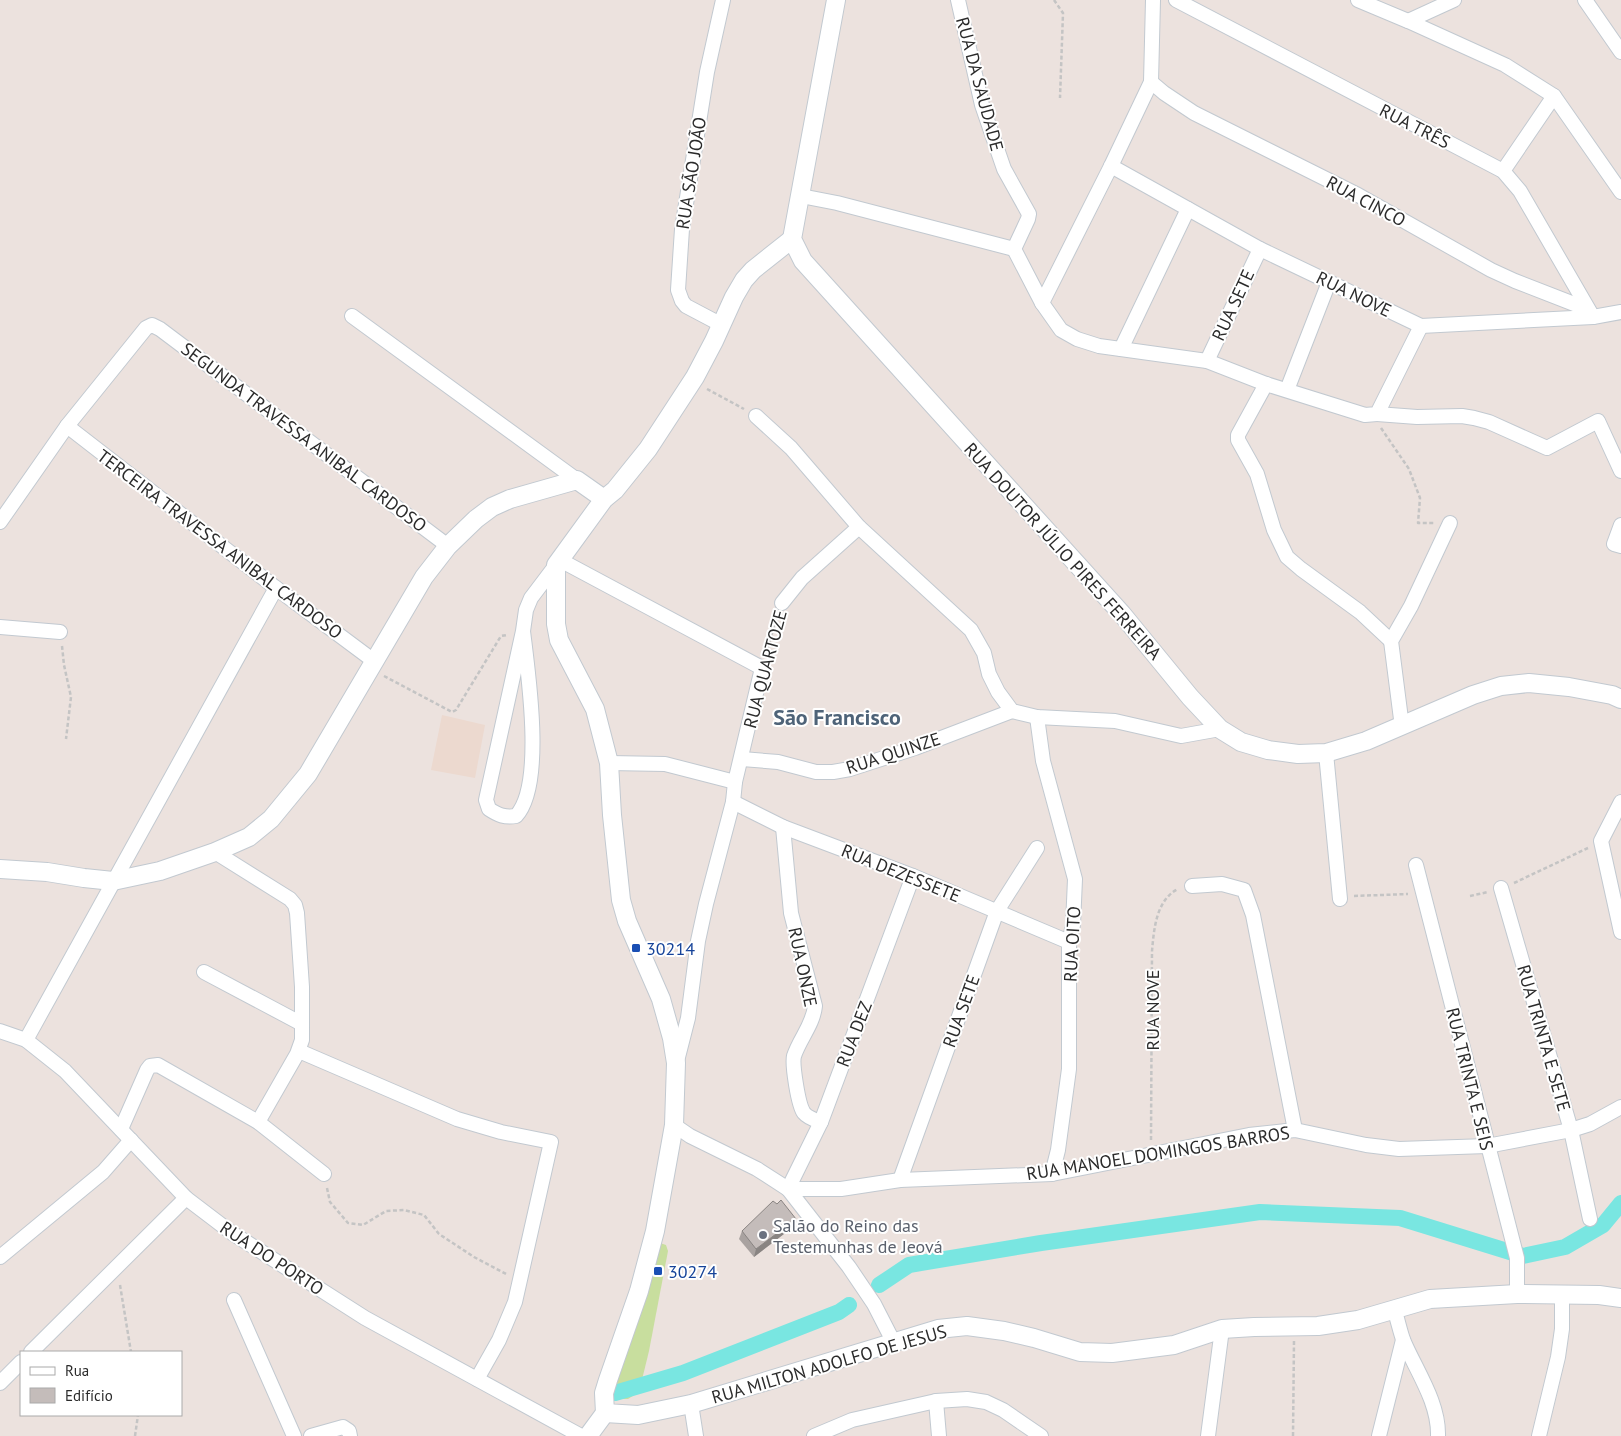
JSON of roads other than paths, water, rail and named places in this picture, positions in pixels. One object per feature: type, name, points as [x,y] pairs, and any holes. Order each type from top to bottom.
[{"type":"street","name":"RUA SÃO JOÃO","points":[[722,324],[686,306],[678,290],[682,229],[707,72],[723,0]]},
{"type":"street","points":[[523,632],[533,716],[530,784],[521,811],[516,816],[508,817],[498,815],[489,809],[486,800],[523,632],[526,610],[531,598],[604,500],[615,490],[648,449],[695,377],[744,280],[792,239],[836,0]]},
{"type":"street","name":"RUA DA SAUDADE","points":[[958,0],[982,106],[1004,169],[1029,214],[1014,249]]},
{"type":"street","points":[[1042,303],[1151,82],[1153,0]]},
{"type":"street","name":"RUA TRÊS","points":[[1176,0],[1503,171],[1520,191],[1590,313]]},
{"type":"street","points":[[1358,0],[1505,65],[1554,96],[1621,192]]},
{"type":"street","points":[[1408,21],[1454,0]]},
{"type":"street","points":[[1585,0],[1621,52]]},
{"type":"street","name":"RUA CINCO","points":[[1151,82],[1194,114],[1358,195],[1492,270],[1590,313]]},
{"type":"street","points":[[1503,171],[1554,96]]},
{"type":"street","name":"RUA NOVE","points":[[1111,166],[1260,249],[1421,326],[1621,312]]},
{"type":"street","points":[[801,196],[1014,249],[1042,303],[1061,330],[1077,339],[1100,346],[1207,361],[1266,384],[1365,414],[1417,417],[1462,416],[1474,418],[1489,422],[1546,448],[1598,421],[1621,471]]},
{"type":"street","points":[[1120,349],[1188,209]]},
{"type":"street","name":"RUA DOUTOR JÚLIO PIRES FERREIRA","points":[[792,239],[803,261],[1122,614],[1190,697],[1220,729],[1241,742],[1268,750],[1298,754],[1326,753],[1366,741],[1473,695],[1501,686],[1529,683],[1569,687],[1621,699]]},
{"type":"street","name":"RUA SETE","points":[[1207,361],[1260,249]]},
{"type":"street","points":[[1286,390],[1329,282]]},
{"type":"street","points":[[352,316],[604,500]]},
{"type":"street","name":"SEGUNDA TRAVESSA ANIBAL CARDOSO","points":[[67,426],[146,328],[152,325],[160,329],[448,546]]},
{"type":"street","points":[[1375,414],[1421,326]]},
{"type":"street","points":[[1266,384],[1238,435],[1238,440],[1257,474],[1274,530],[1287,557],[1360,612],[1391,641]]},
{"type":"street","points":[[756,416],[791,448],[859,527],[972,630],[984,653],[989,674],[998,692],[1012,711],[1037,717],[1116,721],[1181,736],[1220,729]]},
{"type":"street","points":[[0,522],[67,426]]},
{"type":"street","name":"TERCEIRA TRAVESSA ANIBAL CARDOSO","points":[[67,426],[276,588],[374,661]]},
{"type":"street","points":[[0,869],[47,872],[113,881],[160,871],[216,852],[249,837],[272,819],[308,774],[424,577],[448,546],[476,518],[492,507],[577,480]]},
{"type":"street","points":[[1402,727],[1391,641],[1450,523]]},
{"type":"street","points":[[1621,525],[1614,544],[1621,546]]},
{"type":"street","name":"RUA QUARTOZE","points":[[782,602],[802,578],[859,527]]},
{"type":"street","points":[[558,563],[556,624],[559,640],[595,710],[609,763],[612,815],[622,900],[627,921],[661,999],[672,1038],[676,1063],[674,1125],[654,1232],[640,1291],[617,1349],[604,1393],[604,1413],[588,1436]]},
{"type":"street","name":"RUA QUARTOZE","points":[[558,563],[762,668],[733,802],[706,904],[698,941],[688,1018],[676,1063]]},
{"type":"street","points":[[26,1040],[276,588]]},
{"type":"street","points":[[0,626],[60,632]]},
{"type":"street","name":"RUA QUINZE","points":[[742,760],[778,762],[816,772],[850,769],[914,748],[1012,711]]},
{"type":"street","name":"RUA OITO","points":[[1037,717],[1043,761],[1076,879],[1073,925],[1069,942],[1069,1069],[1058,1150],[1052,1174]]},
{"type":"street","points":[[1326,753],[1340,899]]},
{"type":"street","points":[[609,763],[665,764],[736,782]]},
{"type":"street","name":"RUA DEZESSETE","points":[[733,802],[784,827],[913,876],[1069,942]]},
{"type":"street","points":[[1621,802],[1601,841],[1621,932]]},
{"type":"street","name":"RUA ONZE","points":[[784,827],[791,913],[815,1006],[810,1025],[795,1052],[793,1066],[802,1108],[809,1117],[821,1122]]},
{"type":"street","name":"RUA SETE","points":[[900,1180],[997,911],[1036,848]]},
{"type":"street","points":[[216,852],[290,899],[295,905],[297,913],[302,987],[302,1040],[298,1051],[258,1122]]},
{"type":"street","name":"RUA TRINTA E SEIS","points":[[1416,865],[1516,1253],[1517,1294]]},
{"type":"street","name":"RUA DEZ","points":[[788,1188],[821,1122],[913,876]]},
{"type":"street","points":[[1192,886],[1222,884],[1244,890],[1247,896],[1255,925],[1295,1130]]},
{"type":"street","name":"RUA TRINTA E SETE","points":[[1501,888],[1571,1130],[1590,1219]]},
{"type":"street","points":[[204,972],[302,1024]]},
{"type":"street","name":"RUA DO PORTO","points":[[0,1031],[26,1040],[66,1071],[186,1198],[232,1233],[365,1318],[581,1436]]},
{"type":"street","points":[[298,1051],[457,1120],[501,1132],[551,1142],[515,1302],[499,1340],[477,1379]]},
{"type":"street","points":[[121,1129],[150,1066],[158,1065],[258,1122],[324,1174]]},
{"type":"street","name":"RUA MANOEL DOMINGOS BARROS","points":[[788,1188],[841,1189],[900,1180],[1052,1174],[1249,1135],[1295,1130],[1366,1145],[1399,1149],[1487,1146],[1571,1130],[1590,1124],[1621,1107]]},
{"type":"street","points":[[674,1125],[690,1136],[757,1169],[788,1188],[850,1267],[874,1304],[894,1343]]},
{"type":"street","points":[[0,1257],[103,1172],[131,1140]]},
{"type":"street","points":[[32,1351],[186,1198]]},
{"type":"street","name":"RUA MILTON ADOLFO DE JESUS","points":[[604,1413],[638,1415],[691,1404],[938,1329],[967,1326],[1004,1331],[1080,1352],[1112,1353],[1174,1346],[1222,1329],[1318,1326],[1358,1320],[1430,1299],[1517,1294],[1621,1298]]},
{"type":"street","points":[[1539,1436],[1558,1357],[1562,1329],[1562,1296]]},
{"type":"street","points":[[234,1300],[294,1436]]},
{"type":"street","points":[[1394,1309],[1403,1340],[1433,1405],[1438,1436]]},
{"type":"street","points":[[1208,1436],[1222,1329]]},
{"type":"street","points":[[1379,1436],[1403,1340]]},
{"type":"street","points":[[0,1383],[20,1363]]},
{"type":"street","points":[[814,1436],[852,1420],[936,1401],[967,1399],[986,1402],[1003,1410],[1041,1436]]},
{"type":"street","points":[[936,1401],[939,1436]]},
{"type":"street","points":[[691,1404],[696,1436]]},
{"type":"street","points":[[311,1436],[344,1427],[348,1432]]},
{"type":"waterway","points":[[879,1285],[909,1265],[1041,1243],[1260,1212],[1400,1218],[1523,1256],[1565,1247],[1603,1225],[1621,1203]]},
{"type":"waterway","points":[[615,1393],[683,1373],[839,1312],[849,1305]]},
{"type":"place","name":"30214","points":[[636,948]]},
{"type":"place","name":"Salão do Reino das Testemunhas de Jeová","points":[[763,1235]]},
{"type":"place","name":"30274","points":[[658,1271]]},
{"type":"district","name":"São Francisco","points":[[837,717]]}]
